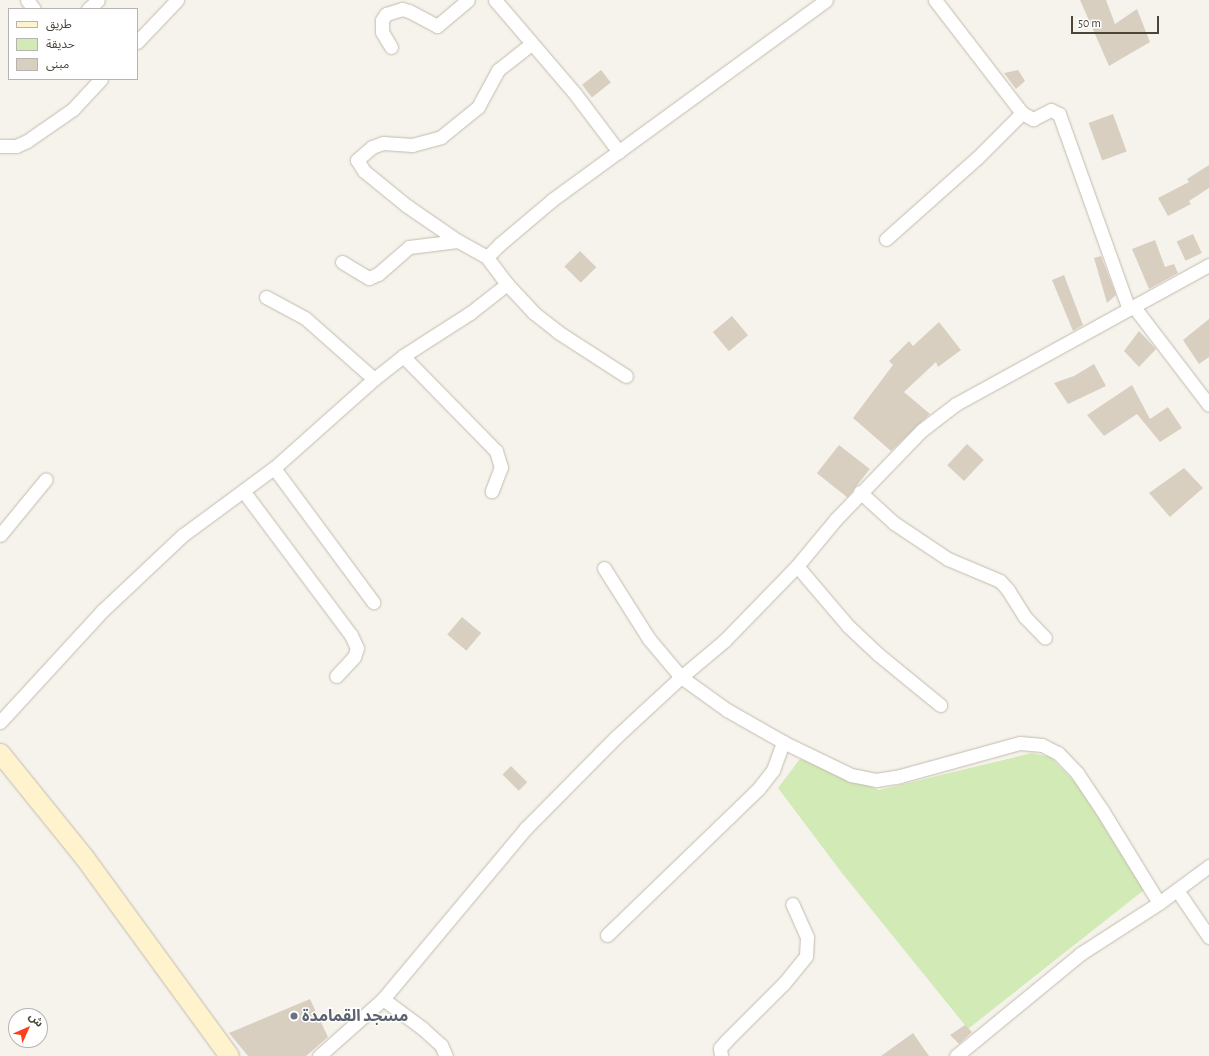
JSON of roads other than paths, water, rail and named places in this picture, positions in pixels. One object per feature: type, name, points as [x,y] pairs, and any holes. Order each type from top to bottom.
[{"type":"street","points":[[27,0],[33,8]]},
{"type":"street","points":[[89,8],[98,0]]},
{"type":"street","points":[[138,41],[177,0]]},
{"type":"street","points":[[391,47],[382,32],[382,20],[386,14],[402,9],[410,10],[437,26],[468,0]]},
{"type":"street","points":[[495,0],[576,95],[619,152]]},
{"type":"street","points":[[487,257],[552,200],[826,0]]},
{"type":"street","points":[[935,0],[1022,113],[1033,119],[1051,110],[1059,114],[1131,308],[1209,404]]},
{"type":"street","points":[[531,44],[498,70],[478,107],[441,137],[412,145],[382,143],[372,147],[357,160],[359,166],[369,176],[458,241],[487,257],[507,284],[558,332],[626,376]]},
{"type":"street","points":[[0,146],[16,146],[28,141],[73,109],[95,81]]},
{"type":"street","points":[[886,239],[983,153],[1022,113]]},
{"type":"street","points":[[342,262],[362,275],[374,277],[409,248],[458,241]]},
{"type":"street","points":[[319,1056],[383,999],[526,828],[681,677],[724,641],[797,566],[860,492],[922,430],[956,404],[1209,265]]},
{"type":"street","points":[[0,722],[140,573],[183,535],[244,492],[274,468],[374,379],[404,356],[470,313],[507,284]]},
{"type":"street","points":[[266,297],[305,318],[374,379]]},
{"type":"street","points":[[404,356],[496,451],[502,467],[492,491]]},
{"type":"street","points":[[274,468],[373,602]]},
{"type":"street","points":[[0,535],[46,479]]},
{"type":"street","points":[[244,492],[351,635],[357,648],[354,657],[336,676]]},
{"type":"street","points":[[860,492],[894,523],[948,559],[1000,581],[1008,590],[1024,616],[1046,638]]},
{"type":"street","points":[[797,566],[848,626],[879,655],[940,705]]},
{"type":"street","points":[[604,568],[649,639],[681,677],[727,710],[783,742],[851,775],[876,780],[900,776],[1020,743],[1042,745],[1058,753],[1076,773],[1124,843],[1159,903]]},
{"type":"street","points":[[607,935],[766,780],[783,742]]},
{"type":"street","points":[[0,753],[84,857],[222,1053]]},
{"type":"street","points":[[956,1056],[1080,954],[1159,903],[1209,866]]},
{"type":"street","points":[[1177,890],[1209,937]]},
{"type":"street","points":[[721,1056],[720,1048],[785,982],[806,956],[807,937],[792,904]]},
{"type":"street","points":[[383,999],[441,1045],[446,1056]]},
{"type":"place","name":"مسجد القمامدة","points":[[294,1016]]}]
